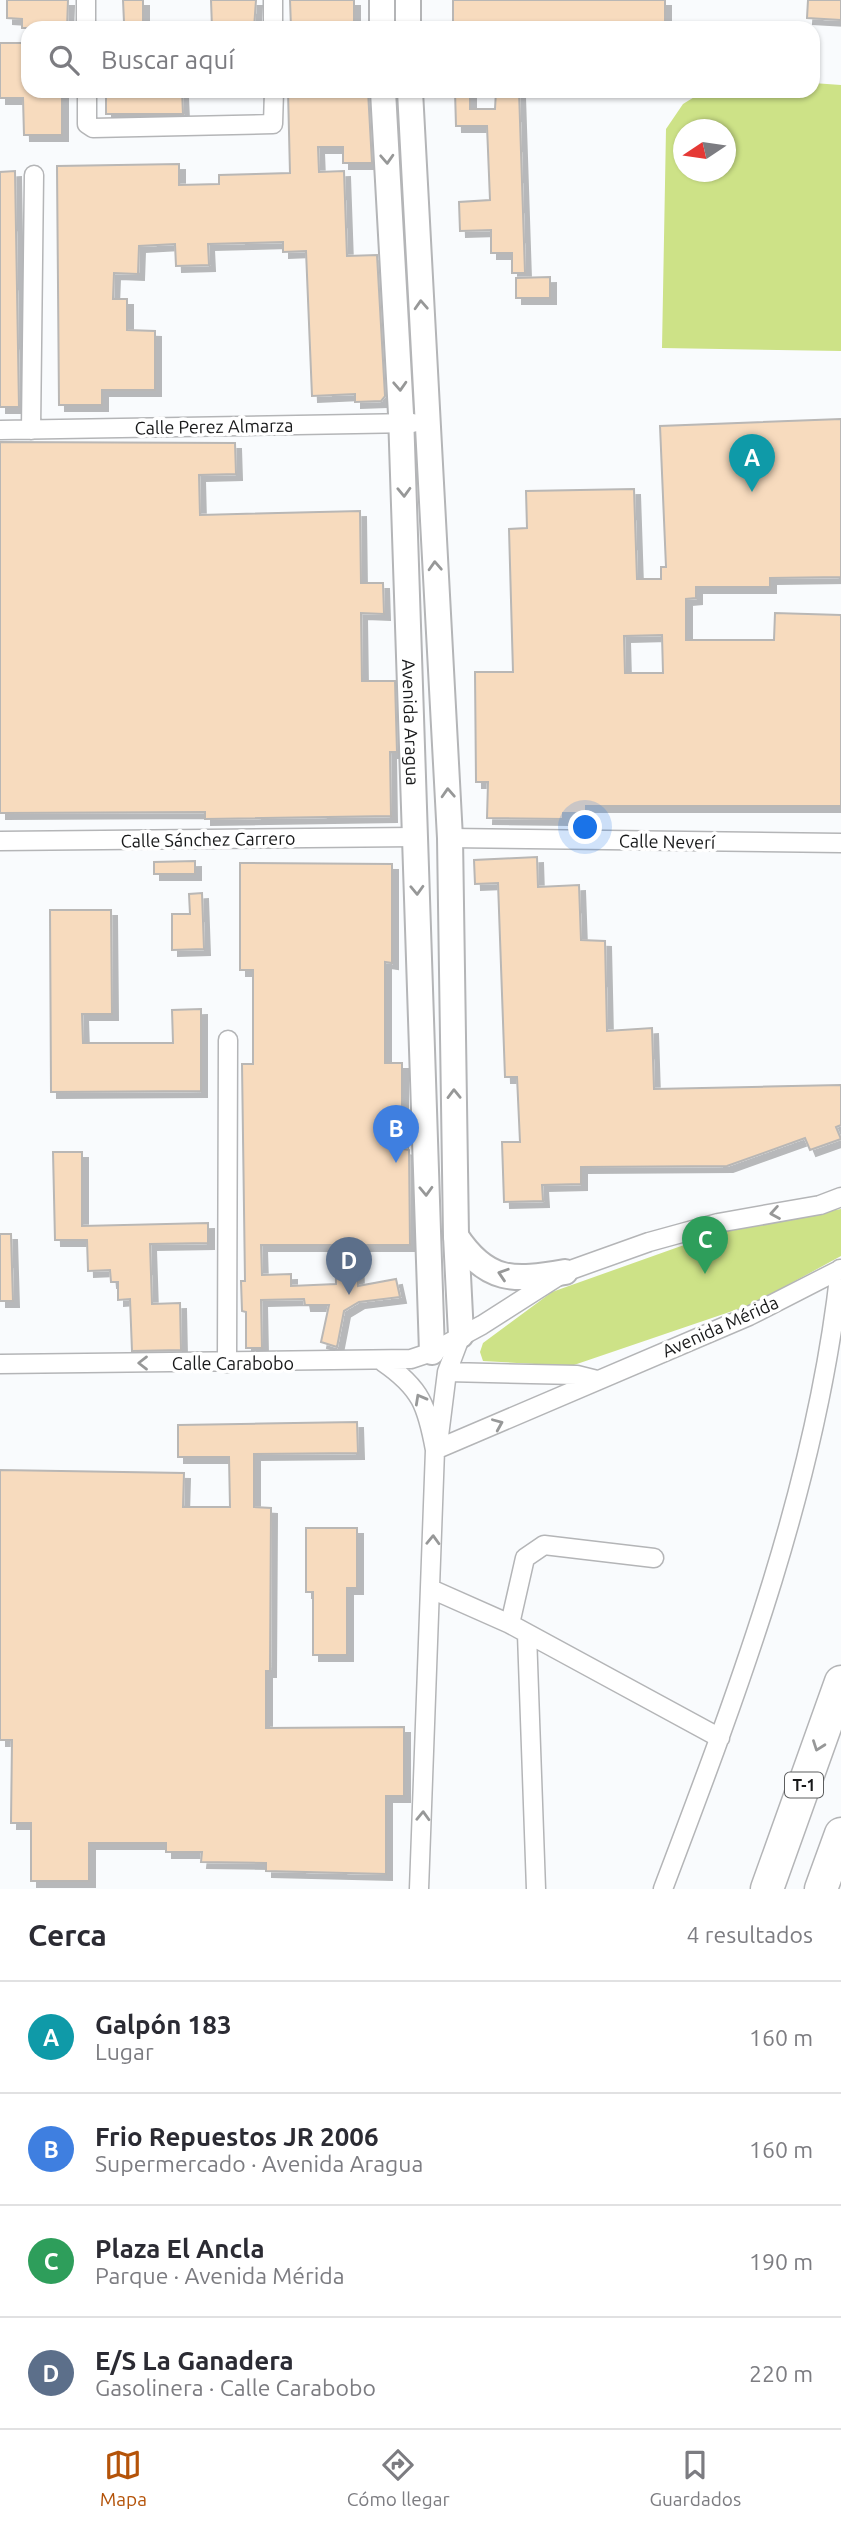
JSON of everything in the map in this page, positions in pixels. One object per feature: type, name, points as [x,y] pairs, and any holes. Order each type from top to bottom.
[{"type":"highway","name":"T-1","points":[[767,1889],[841,1682]]},
{"type":"highway","points":[[821,1889],[841,1834]]},
{"type":"street","points":[[86,0],[86,21]]},
{"type":"street","points":[[273,0],[273,21]]},
{"type":"street","points":[[382,0],[382,21]]},
{"type":"street","points":[[408,0],[408,21]]},
{"type":"street","points":[[87,98],[87,124],[93,128],[274,122],[274,98]]},
{"type":"street","name":"Avenida Aragua","points":[[383,98],[401,423],[432,1352]]},
{"type":"street","name":"Avenida Aragua","points":[[410,98],[450,838],[456,1236],[461,1335]]},
{"type":"street","points":[[31,430],[34,175]]},
{"type":"street","name":"Calle Perez Almarza","points":[[0,430],[428,422]]},
{"type":"street","name":"Calle Sánchez Carrero","points":[[0,841],[416,837]]},
{"type":"street","name":"Calle Neverí","points":[[450,838],[841,843]]},
{"type":"street","points":[[227,1363],[228,1040]]},
{"type":"street","points":[[456,1236],[470,1258],[492,1271],[520,1280],[565,1272],[649,1242],[718,1223],[820,1205],[841,1197]]},
{"type":"street","points":[[663,1889],[720,1738],[786,1536],[835,1316],[841,1269]]},
{"type":"street","name":"Avenida Mérida","points":[[436,1450],[748,1316],[841,1269]]},
{"type":"street","points":[[436,1450],[441,1435],[447,1372],[461,1335],[565,1272]]},
{"type":"street","name":"Calle Carabobo","points":[[0,1364],[383,1362],[411,1359],[432,1352],[461,1335]]},
{"type":"street","points":[[432,1352],[447,1372]]},
{"type":"street","points":[[383,1362],[405,1377],[420,1395],[428,1413],[436,1450],[419,1889]]},
{"type":"street","points":[[447,1372],[577,1376],[597,1380]]},
{"type":"street","points":[[510,1624],[525,1558],[544,1545],[654,1558]]},
{"type":"street","points":[[431,1589],[510,1624],[720,1738]]},
{"type":"street","points":[[527,1634],[536,1889]]},
{"type":"green space","points":[[820,84],[841,85],[841,351],[662,348],[666,129],[683,104],[693,98],[820,98]]},
{"type":"green space","points":[[841,1209],[841,1256],[753,1304],[571,1366],[483,1361],[480,1352],[483,1343],[552,1292],[729,1229]]},
{"type":"building","points":[[7,0],[68,0],[67,21],[22,21],[7,18]]},
{"type":"building","points":[[123,0],[143,0],[143,21],[124,21]]},
{"type":"building","points":[[211,0],[256,0],[254,21],[212,21]]},
{"type":"building","points":[[290,0],[354,0],[354,21],[291,21]]},
{"type":"building","points":[[453,0],[665,0],[665,21],[453,21]]},
{"type":"building","points":[[808,0],[841,0],[841,20],[807,18]]},
{"type":"building","points":[[0,43],[21,43],[21,98],[0,98]]},
{"type":"building","points":[[23,98],[62,98],[62,135],[24,135]]},
{"type":"building","points":[[106,98],[182,98],[183,114],[106,114]]},
{"type":"building","points":[[288,98],[368,98],[372,163],[343,163],[343,147],[318,147],[319,172],[344,171],[347,256],[377,255],[385,396],[381,401],[355,402],[355,394],[312,396],[306,251],[283,252],[283,242],[208,244],[209,265],[176,266],[175,244],[139,246],[138,274],[114,273],[113,299],[127,299],[127,330],[155,331],[155,390],[102,390],[102,405],[59,405],[57,166],[179,164],[179,185],[219,184],[219,175],[290,173]]},
{"type":"building","points":[[455,98],[470,98],[470,109],[495,109],[496,98],[519,98],[525,273],[512,273],[512,253],[491,253],[491,230],[460,231],[459,202],[490,200],[487,126],[456,126]]},
{"type":"building","points":[[15,171],[19,407],[0,407],[0,172]]},
{"type":"building","points":[[550,277],[550,298],[516,298],[516,278]]},
{"type":"building","points":[[841,419],[841,577],[770,578],[770,587],[696,587],[696,598],[686,599],[686,640],[774,640],[775,613],[841,615],[841,806],[586,806],[586,813],[563,813],[563,819],[487,818],[488,782],[476,782],[475,672],[513,672],[509,529],[527,528],[526,491],[634,489],[637,579],[661,579],[661,567],[666,567],[660,426]],"holes":[[[662,635],[663,673],[625,673],[624,636]]]},
{"type":"building","points":[[0,442],[235,443],[236,474],[199,475],[200,515],[360,511],[361,583],[383,583],[384,614],[361,613],[362,681],[395,681],[397,752],[390,752],[391,816],[205,819],[205,812],[0,813]]},
{"type":"building","points":[[537,857],[538,887],[579,885],[581,940],[605,941],[607,1031],[652,1028],[654,1089],[841,1085],[841,1125],[836,1127],[841,1139],[810,1150],[805,1138],[727,1166],[581,1167],[581,1184],[542,1185],[543,1201],[504,1202],[502,1142],[520,1142],[517,1077],[505,1077],[498,883],[475,884],[474,860]]},
{"type":"building","points":[[195,861],[195,874],[154,874],[154,862]]},
{"type":"building","points":[[240,863],[392,864],[392,963],[385,962],[385,1063],[402,1063],[402,1149],[409,1150],[410,1245],[357,1245],[358,1286],[396,1279],[400,1297],[359,1302],[344,1311],[337,1347],[321,1342],[329,1305],[305,1305],[304,1299],[261,1300],[262,1348],[246,1348],[246,1312],[242,1311],[241,1281],[245,1281],[242,1064],[253,1064],[253,970],[240,970]],"holes":[[[261,1245],[335,1245],[336,1284],[291,1286],[291,1274],[262,1275]]]},
{"type":"building","points":[[202,893],[204,949],[172,950],[172,914],[190,914],[189,894]]},
{"type":"building","points":[[50,910],[111,910],[112,1014],[82,1014],[83,1043],[173,1043],[172,1010],[201,1009],[201,1091],[51,1092]]},
{"type":"building","points":[[53,1152],[82,1152],[82,1226],[208,1223],[208,1243],[150,1244],[152,1304],[180,1303],[181,1350],[132,1351],[130,1299],[118,1300],[118,1282],[111,1282],[110,1270],[88,1271],[87,1240],[55,1240]]},
{"type":"building","points":[[0,1234],[11,1234],[13,1301],[0,1301]]},
{"type":"building","points":[[357,1422],[358,1453],[254,1454],[254,1507],[271,1508],[270,1671],[266,1671],[266,1728],[404,1727],[404,1796],[386,1796],[386,1874],[266,1871],[266,1863],[201,1862],[202,1852],[166,1852],[166,1843],[89,1843],[89,1881],[31,1881],[31,1823],[11,1823],[12,1740],[0,1740],[0,1470],[184,1473],[183,1507],[230,1507],[229,1457],[178,1457],[178,1425]]},
{"type":"building","points":[[306,1528],[357,1528],[357,1588],[347,1588],[347,1655],[313,1655],[313,1592],[306,1592]]},
{"type":"place","name":"Galpón 183","points":[[752,492]]},
{"type":"place","name":"Frio Repuestos JR 2006","points":[[396,1163]]},
{"type":"place","name":"Plaza El Ancla","points":[[705,1274]]},
{"type":"place","name":"E/S La Ganadera","points":[[349,1295]]}]
